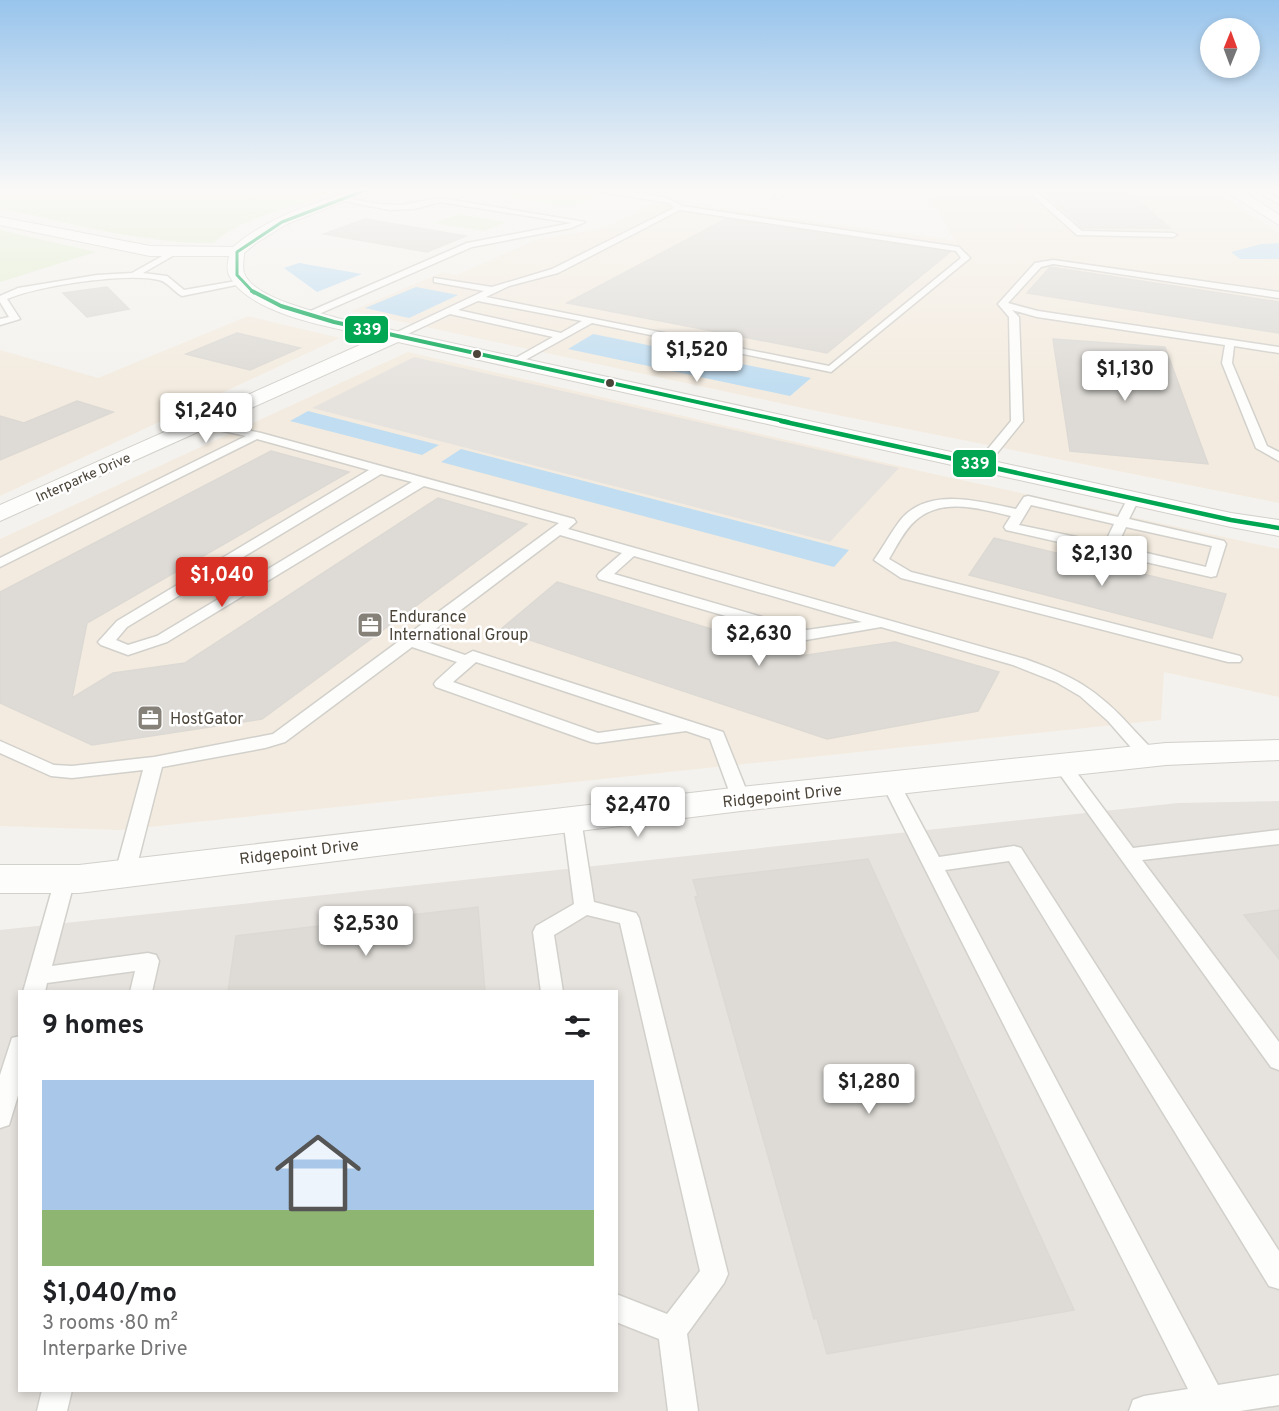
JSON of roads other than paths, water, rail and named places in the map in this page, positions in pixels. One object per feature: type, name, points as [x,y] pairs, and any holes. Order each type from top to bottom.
[{"type":"street","points":[[237,256],[236,275],[242,283],[258,296],[281,307],[309,315],[1133,499],[1279,528]]},
{"type":"street","name":"Interparke Drive","points":[[0,514],[396,336]]},
{"type":"street","name":"Ridgepoint Drive","points":[[0,879],[65,879],[125,873],[741,799],[1148,756],[1279,750]]},
{"type":"lane","points":[[134,275],[166,256]]},
{"type":"lane","points":[[309,315],[445,256]]},
{"type":"lane","points":[[396,336],[506,284],[555,271],[585,256]]},
{"type":"lane","points":[[478,298],[831,369],[966,258],[964,256]]},
{"type":"lane","points":[[1002,303],[1038,265],[1053,262],[1279,295]]},
{"type":"lane","points":[[0,291],[42,278],[134,275],[164,278],[182,293],[242,283]]},
{"type":"lane","points":[[0,322],[15,319],[2,298],[18,291],[97,278]]},
{"type":"lane","points":[[437,280],[493,290]]},
{"type":"lane","points":[[1002,303],[1037,314],[1279,350]]},
{"type":"lane","points":[[981,465],[1017,422],[1014,317],[1002,303]]},
{"type":"lane","points":[[449,311],[561,336]]},
{"type":"lane","points":[[516,362],[591,320]]},
{"type":"lane","points":[[1230,343],[1227,363],[1262,448],[1279,457]]},
{"type":"lane","points":[[0,746],[51,770],[94,771],[154,763],[265,743],[279,738],[569,522],[257,435],[205,423]]},
{"type":"lane","points":[[0,563],[257,435]]},
{"type":"lane","points":[[380,469],[122,624],[106,642],[128,650],[162,639],[423,481]]},
{"type":"lane","points":[[1109,548],[1133,499]]},
{"type":"lane","points":[[1028,500],[1219,544],[1211,573],[1011,527],[1019,514],[1028,500]]},
{"type":"lane","points":[[1019,514],[963,502],[932,505],[910,518],[881,560],[906,575],[1234,658]]},
{"type":"lane","points":[[557,530],[1019,662],[1074,684],[1099,703],[1148,756]]},
{"type":"lane","points":[[632,551],[604,576],[806,635],[883,623]]},
{"type":"lane","points":[[410,641],[468,661]]},
{"type":"lane","points":[[688,726],[597,738],[442,684],[473,657],[688,726],[717,736],[741,799]]},
{"type":"lane","points":[[125,873],[154,763]]},
{"type":"lane","points":[[1062,765],[1279,1060]]},
{"type":"lane","points":[[891,784],[1210,1401]]},
{"type":"lane","points":[[572,819],[585,907]]},
{"type":"lane","points":[[1128,855],[1279,837]]},
{"type":"lane","points":[[932,865],[1014,853],[1279,1276]]},
{"type":"lane","points":[[65,879],[36,984],[148,961],[141,990]]},
{"type":"lane","points":[[552,990],[543,932],[585,907],[629,918],[714,1274],[672,1330],[683,1411]]},
{"type":"lane","points":[[0,1117],[18,1053]]},
{"type":"lane","points":[[618,1309],[672,1330]]},
{"type":"lane","points":[[1144,1411],[1279,1390]]},
{"type":"lane","points":[[52,1411],[57,1392]]},
{"type":"water","points":[[1236,256],[1279,256],[1279,259],[1240,259]]},
{"type":"water","points":[[299,263],[362,274],[317,292],[284,268]]},
{"type":"water","points":[[416,287],[458,295],[409,318],[365,308]]},
{"type":"water","points":[[593,334],[811,378],[790,396],[568,349]]},
{"type":"water","points":[[308,411],[439,445],[422,455],[290,421]]},
{"type":"water","points":[[461,449],[849,550],[834,567],[441,462]]},
{"type":"place","name":"Endurance International Group","points":[[370,625]]},
{"type":"place","name":"HostGator","points":[[150,718]]}]
